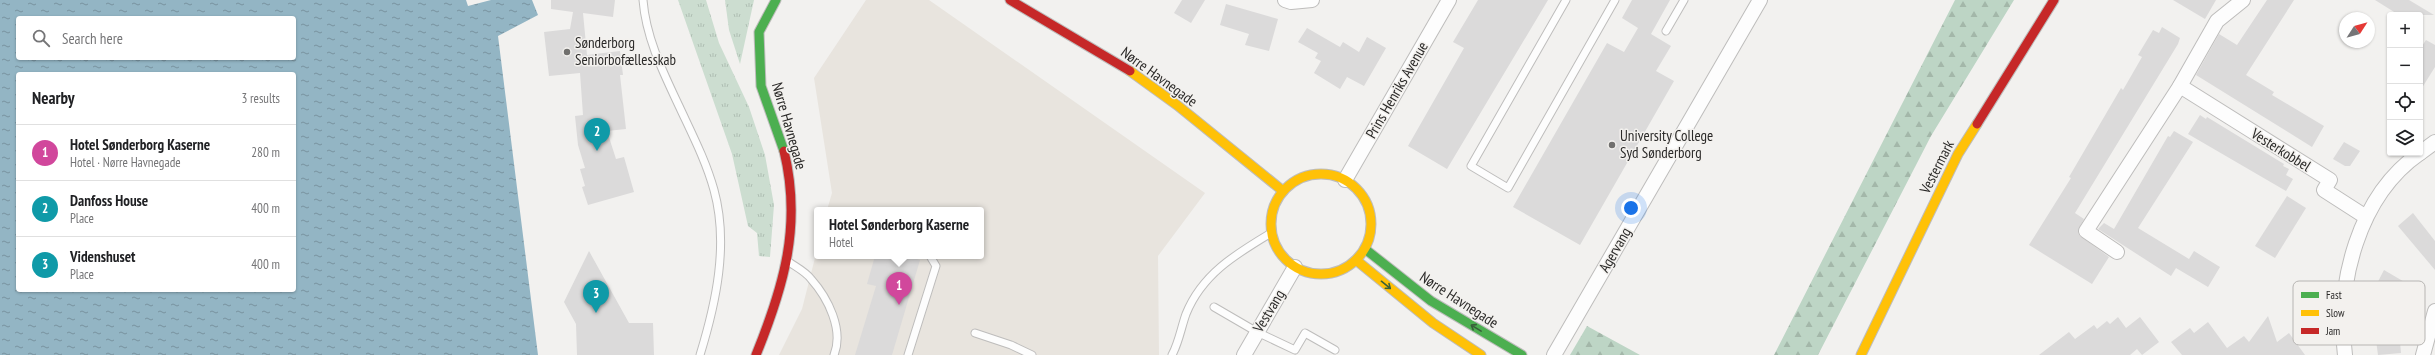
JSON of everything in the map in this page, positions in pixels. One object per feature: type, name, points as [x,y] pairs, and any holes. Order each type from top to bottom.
[{"type":"street","name":"Nørre Havnegade","points":[[756,355],[772,315],[787,261],[793,214],[790,174],[782,141],[761,86],[759,32],[776,0]]},
{"type":"street","name":"Nørre Havnegade","points":[[1010,0],[1126,68],[1177,105],[1283,191]]},
{"type":"street","points":[[1285,0],[1312,0]]},
{"type":"street","name":"Prins Henriks Avenue","points":[[1345,180],[1449,0]]},
{"type":"street","name":"Agervang","points":[[1554,355],[1760,0]]},
{"type":"street","name":"Vestermark","points":[[1861,355],[1958,154],[2054,0]]},
{"type":"street","points":[[2117,252],[2086,231],[2180,86],[2218,21],[2243,0]]},
{"type":"street","name":"Vesterkobbel","points":[[2180,86],[2330,180],[2324,190],[2366,217]]},
{"type":"street","points":[[2423,151],[2435,142]]},
{"type":"street","points":[[2348,281],[2351,263],[2366,217],[2384,188],[2402,167],[2416,156]]},
{"type":"street","points":[[1312,174],[1329,174],[1345,180],[1358,190],[1369,210],[1370,234],[1365,249],[1356,260],[1343,270],[1327,274],[1310,273],[1295,267],[1284,258],[1276,246],[1272,233],[1271,218],[1275,204],[1283,191],[1296,180],[1312,174]]},
{"type":"street","name":"Nørre Havnegade","points":[[1365,249],[1431,301],[1522,355]]},
{"type":"street","name":"Nørre Havnegade","points":[[1356,260],[1433,323],[1481,355]]},
{"type":"street","name":"Vestvang","points":[[1244,355],[1295,267]]},
{"type":"street","points":[[2425,341],[2435,311]]},
{"type":"street","points":[[1487,355],[1496,340]]},
{"type":"street","points":[[2344,345],[2345,355]]},
{"type":"street","points":[[2423,355],[2424,345]]},
{"type":"lane","points":[[643,0],[655,54],[703,158],[714,192],[721,244],[717,290],[700,355]]},
{"type":"lane","points":[[1566,0],[1471,166],[1508,188],[1615,0]]},
{"type":"lane","points":[[1666,31],[1684,0]]},
{"type":"lane","points":[[1172,355],[1178,343],[1186,315],[1197,292],[1210,276],[1231,257],[1272,233]]},
{"type":"lane","points":[[908,355],[936,266],[932,259]]},
{"type":"lane","points":[[787,261],[811,278],[829,307],[836,326],[837,348],[834,355]]},
{"type":"lane","points":[[1214,307],[1257,332],[1295,350],[1305,333],[1335,350]]},
{"type":"lane","points":[[975,333],[1011,345],[1032,355]]},
{"type":"shaded area","points":[[866,0],[929,0],[1205,193],[1158,256],[1159,355],[779,355],[802,309],[815,259],[984,259],[984,207],[828,207],[832,193],[814,78]]},
{"type":"green space","points":[[678,0],[706,0],[719,43],[749,107],[765,155],[774,205],[770,257],[759,256],[757,233],[748,226],[732,154]]},
{"type":"green space","points":[[725,0],[754,0],[740,64],[729,30]]},
{"type":"green space","points":[[1955,0],[2014,0],[1931,136],[1818,355],[1774,355]]},
{"type":"green space","points":[[1587,326],[1640,355],[1570,355]]},
{"type":"water","points":[[0,0],[466,0],[468,6],[491,0],[532,0],[538,15],[498,36],[538,355],[0,355]]},
{"type":"building","points":[[551,0],[615,0],[613,17],[583,13],[587,55],[620,51],[623,75],[620,75],[626,129],[607,131],[616,159],[624,157],[634,192],[588,205],[582,187],[585,186],[580,169],[585,168],[578,145],[575,116],[583,115],[580,73],[549,76],[544,32],[570,29],[573,12],[551,9]]},
{"type":"building","points":[[1182,0],[1205,0],[1191,23],[1174,13]]},
{"type":"building","points":[[1478,0],[1548,0],[1447,169],[1408,146],[1464,48],[1453,42]]},
{"type":"building","points":[[1632,0],[1670,0],[1651,34],[1671,46],[1656,71],[1674,81],[1580,245],[1513,207],[1607,43],[1624,52],[1638,28],[1622,18]]},
{"type":"building","points":[[2173,0],[2216,0],[2205,19]]},
{"type":"building","points":[[2267,0],[2294,0],[2246,75],[2274,92],[2272,95],[2324,126],[2312,147],[2196,75],[2219,34],[2237,45]]},
{"type":"building","points":[[2375,0],[2409,0],[2434,15],[2423,15],[2423,12],[2394,12]]},
{"type":"building","points":[[1226,4],[1278,19],[1269,51],[1245,45],[1249,34],[1220,25]]},
{"type":"building","points":[[2162,27],[2180,38],[2178,44],[2075,213],[2084,219],[2078,230],[2079,235],[2109,257],[2092,284],[2029,245],[2071,178],[2069,177],[2121,88],[2123,90],[2142,57],[2138,55],[2153,30],[2159,33]]},
{"type":"building","points":[[1307,28],[1340,47],[1343,42],[1359,52],[1367,37],[1386,48],[1364,86],[1347,77],[1340,89],[1314,73],[1321,61],[1315,58],[1318,53],[1298,42]]},
{"type":"building","points":[[2426,40],[2435,45],[2435,67],[2423,86],[2423,48],[2423,44]]},
{"type":"building","points":[[2200,115],[2206,119],[2207,117],[2284,164],[2283,166],[2289,169],[2286,175],[2293,179],[2286,191],[2188,134]]},
{"type":"building","points":[[2174,131],[2193,142],[2138,228],[2189,259],[2194,251],[2220,267],[2208,287],[2176,268],[2171,276],[2098,229],[2104,223],[2114,229],[2168,136],[2170,137]]},
{"type":"building","points":[[2344,142],[2360,151],[2350,166],[2345,166],[2333,159]]},
{"type":"building","points":[[2287,196],[2306,208],[2275,258],[2255,246]]},
{"type":"building","points":[[2413,213],[2435,241],[2435,270],[2398,226]]},
{"type":"building","points":[[589,251],[629,323],[653,323],[654,355],[577,355],[576,324],[564,302]]},
{"type":"building","points":[[874,259],[920,260],[892,355],[855,355],[876,286],[867,284]]},
{"type":"building","points":[[2384,270],[2403,281],[2378,281]]},
{"type":"building","points":[[2268,316],[2277,342],[2289,333],[2293,338],[2293,345],[2298,345],[2305,355],[2182,355],[2171,342],[2190,328],[2194,333],[2208,322],[2227,348],[2244,336],[2249,342]]},
{"type":"building","points":[[2118,317],[2126,328],[2140,317],[2159,342],[2142,355],[2137,349],[2130,355],[2039,355],[2069,332],[2075,339],[2094,325],[2097,329],[2107,321],[2110,324]]},
{"type":"building","points":[[2377,345],[2400,345],[2401,353],[2378,355]]},
{"type":"traffic: fast","points":[[776,0],[759,32],[761,86],[784,151]]},
{"type":"traffic: fast","points":[[1365,249],[1431,301],[1522,355]]},
{"type":"traffic: slow","points":[[1130,71],[1177,105],[1283,191]]},
{"type":"traffic: slow","points":[[1861,355],[1958,154],[1977,124]]},
{"type":"traffic: slow","points":[[1321,174],[1331,175],[1349,182],[1363,196],[1370,214],[1371,224],[1370,234],[1363,252],[1349,266],[1331,273],[1321,274],[1311,273],[1293,266],[1279,252],[1272,234],[1271,224],[1272,214],[1279,196],[1293,182],[1311,175],[1321,174]]},
{"type":"traffic: slow","points":[[1356,260],[1433,323],[1481,355]]},
{"type":"traffic: jam","points":[[1010,0],[1130,71]]},
{"type":"traffic: jam","points":[[1977,124],[2054,0]]},
{"type":"traffic: jam","points":[[756,355],[775,304],[787,255],[791,204],[789,178],[784,151]]},
{"type":"place","name":"Sønderborg Seniorbofællesskab","points":[[567,52]]},
{"type":"place","name":"University College Syd Sønderborg","points":[[1612,145]]},
{"type":"place","name":"Danfoss House","points":[[597,151]]},
{"type":"place","name":"Hotel Sønderborg Kaserne","points":[[899,305]]},
{"type":"place","name":"Videnshuset","points":[[596,313]]}]
